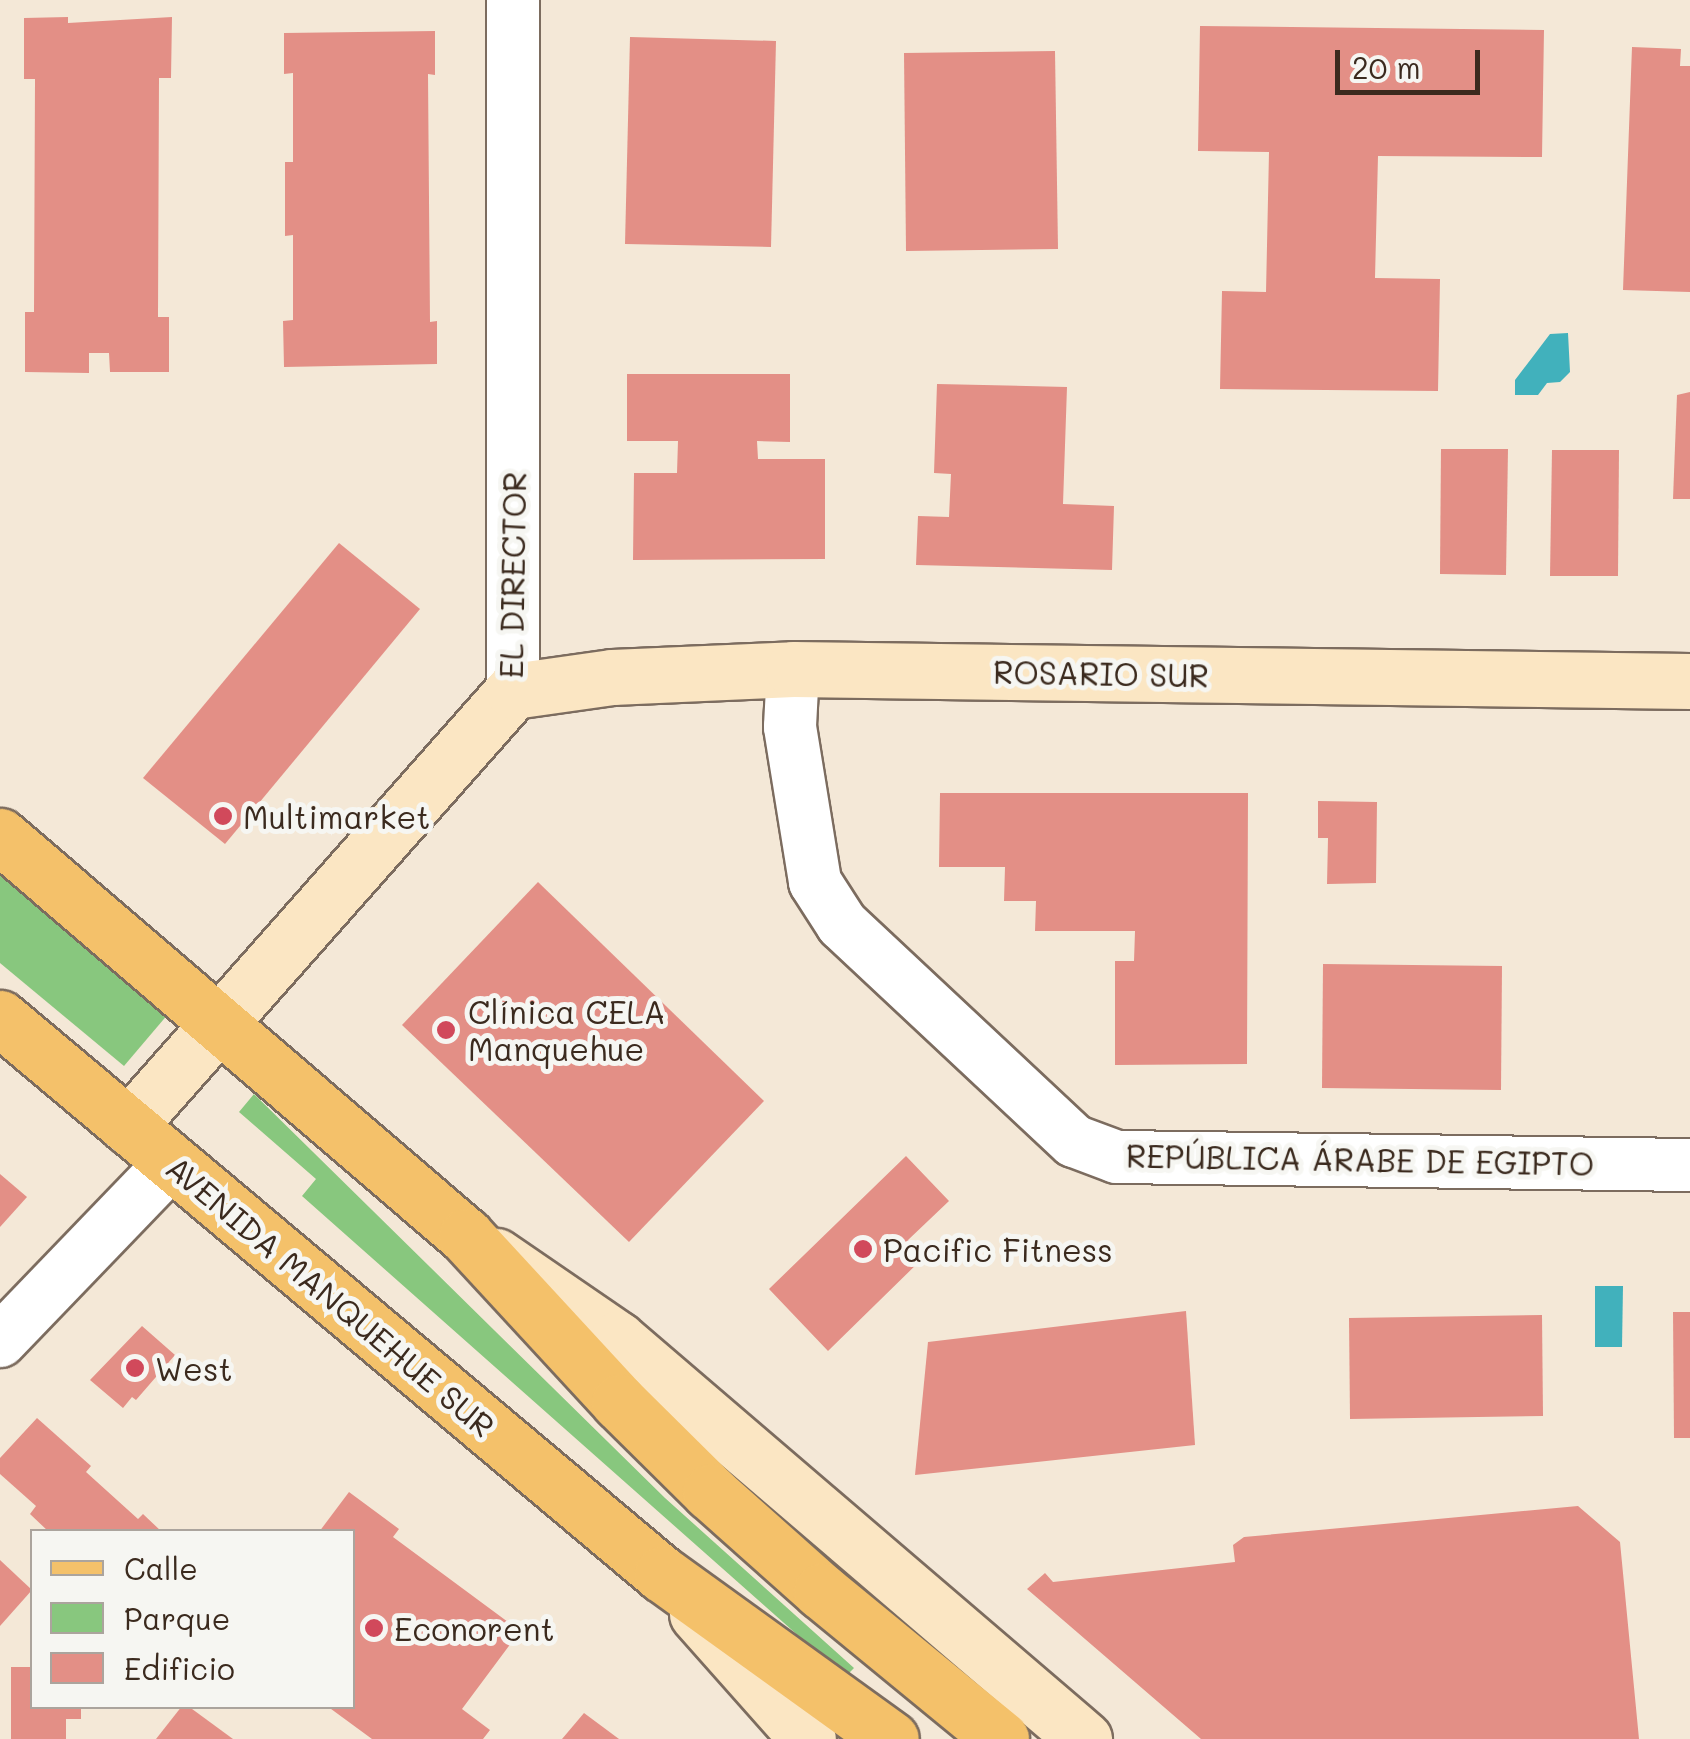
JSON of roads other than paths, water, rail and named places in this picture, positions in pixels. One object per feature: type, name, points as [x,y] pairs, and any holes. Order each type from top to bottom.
[{"type":"main road","points":[[0,836],[466,1236],[579,1360],[710,1492],[821,1591],[1001,1739]]},
{"type":"main road","name":"AVENIDA MANQUEHUE SUR","points":[[0,1018],[662,1574],[891,1739]]},
{"type":"street","name":"EL DIRECTOR","points":[[128,1126],[514,690],[513,0]]},
{"type":"street","name":"ROSARIO SUR","points":[[514,690],[612,677],[792,669],[1690,680]]},
{"type":"street","name":"REPÚBLICA ÁRABE DE EGIPTO","points":[[792,669],[790,728],[815,882],[842,924],[1074,1140],[1117,1156],[1690,1165]]},
{"type":"street","points":[[0,1341],[172,1162]]},
{"type":"street","points":[[466,1236],[617,1339],[1084,1739]]},
{"type":"street","name":"AVENIDA MANQUEHUE SUR","points":[[662,1574],[808,1739]]},
{"type":"water","points":[[1568,333],[1570,372],[1560,382],[1547,383],[1538,395],[1515,395],[1515,380],[1550,334]]},
{"type":"water","points":[[1595,1286],[1623,1286],[1622,1347],[1595,1347]]},
{"type":"place","name":"Multimarket","points":[[223,816]]},
{"type":"place","name":"Clínica CELA Manquehue","points":[[446,1030]]},
{"type":"place","name":"Pacific Fitness","points":[[863,1249]]},
{"type":"place","name":"West","points":[[135,1368]]},
{"type":"place","name":"Econorent","points":[[374,1628]]}]
